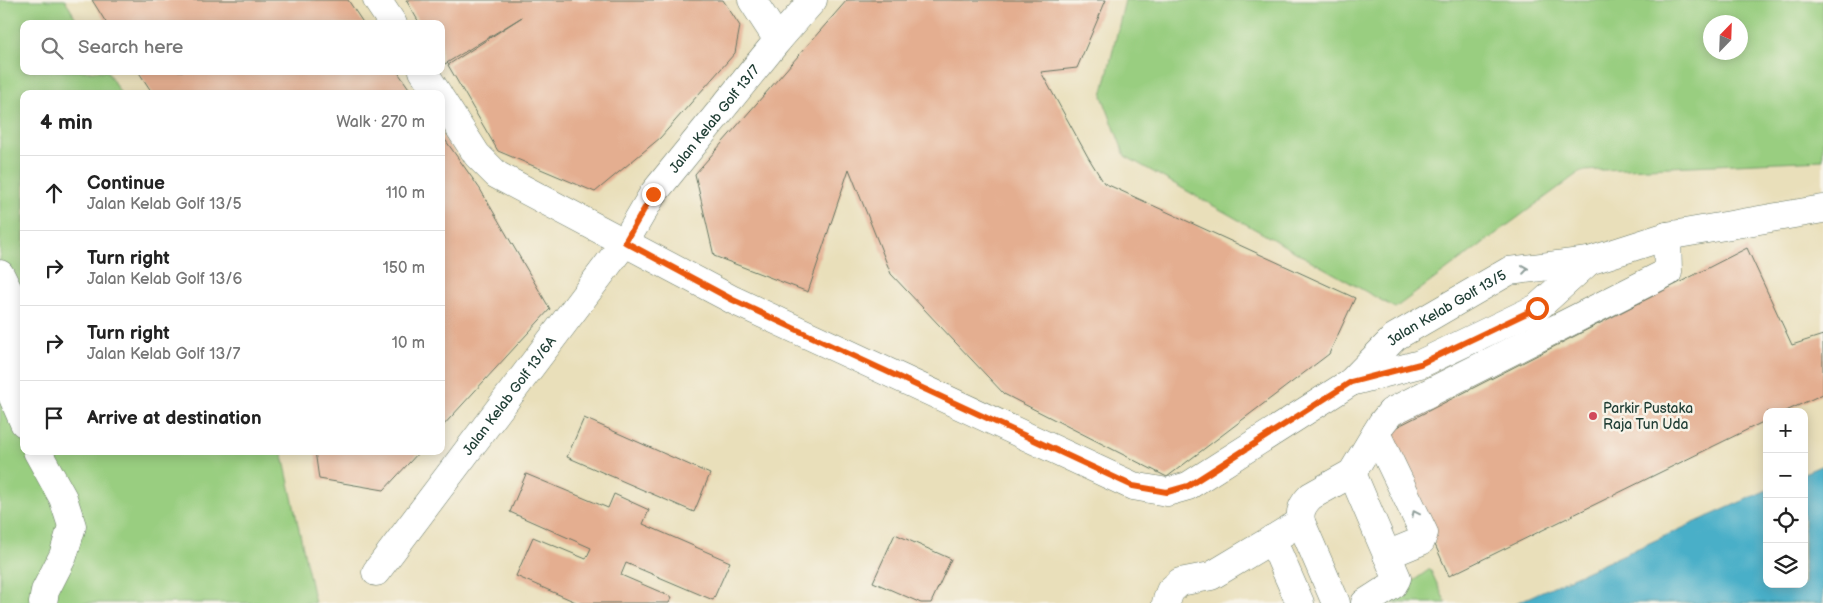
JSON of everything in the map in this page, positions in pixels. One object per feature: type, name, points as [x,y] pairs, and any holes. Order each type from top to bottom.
[{"type":"street","points":[[377,0],[390,20]]},
{"type":"street","points":[[752,0],[778,40]]},
{"type":"street","name":"Jalan Kelab Golf 13/7","points":[[625,242],[653,194],[812,0]]},
{"type":"street","points":[[426,75],[435,90]]},
{"type":"street","name":"Jalan Kelab Golf 13/5","points":[[445,106],[477,155],[497,175],[733,300],[1133,486],[1167,492],[1188,486],[1351,382],[1395,337],[1509,271],[1589,261],[1667,236],[1823,209]]},
{"type":"street","points":[[1336,603],[1301,522],[1300,514],[1311,496],[1352,473],[1391,412],[1670,279],[1667,236]]},
{"type":"street","name":"Jalan Kelab Golf 13/6A","points":[[376,572],[625,242]]},
{"type":"street","name":"Jalan Kelab Golf 13/5","points":[[1351,382],[1420,364],[1537,308],[1589,261]]},
{"type":"street","points":[[0,274],[9,292],[11,324],[7,361],[12,393],[20,413]]},
{"type":"street","points":[[1376,433],[1424,533],[1420,541],[1387,555]]},
{"type":"street","points":[[40,455],[62,498],[72,526],[63,556],[45,591],[43,603]]},
{"type":"street","points":[[1352,473],[1396,580],[1393,585],[1365,603]]},
{"type":"street","points":[[1166,603],[1170,591],[1180,582],[1211,576],[1301,522]]},
{"type":"street","points":[[1272,539],[1300,603]]},
{"type":"green space","points":[[0,0],[65,0],[77,20],[20,20],[20,75],[109,75],[119,90],[20,90],[20,455],[283,455],[315,603],[0,603]]},
{"type":"green space","points":[[1125,0],[1823,0],[1823,160],[1581,171],[1395,308],[1125,156],[1102,96]]},
{"type":"green space","points":[[1430,569],[1446,603],[1382,603]]},
{"type":"water","points":[[1823,465],[1823,603],[1516,603],[1763,492],[1763,588],[1808,588],[1808,471]]},
{"type":"building","points":[[92,0],[348,0],[361,20],[104,20]]},
{"type":"building","points":[[406,0],[723,0],[740,26],[735,53],[660,138],[595,192],[498,151],[448,65],[522,17],[445,64],[445,20],[418,20]]},
{"type":"building","points":[[847,0],[1106,0],[1077,68],[1041,72],[1104,183],[1355,298],[1329,354],[1167,477],[1004,394],[891,274],[849,169],[808,292],[714,256],[695,174]]},
{"type":"building","points":[[141,75],[400,75],[410,90],[150,90]]},
{"type":"building","points":[[445,140],[480,189],[550,309],[445,424]]},
{"type":"building","name":"Parkir Pustaka Raja Tun Uda","points":[[1747,248],[1792,345],[1823,335],[1823,394],[1793,408],[1763,408],[1763,422],[1449,576],[1385,433]]},
{"type":"building","points":[[584,418],[710,474],[694,512],[567,457]]},
{"type":"building","points":[[316,455],[416,455],[384,490],[319,479]]},
{"type":"building","points":[[526,474],[608,508],[614,494],[649,510],[643,524],[730,562],[713,600],[626,563],[621,575],[672,597],[669,603],[578,603],[516,576],[533,537],[586,559],[591,548],[510,512]]},
{"type":"building","points":[[895,534],[951,559],[931,603],[921,603],[873,582]]},
{"type":"place","name":"Parkir Pustaka Raja Tun Uda","points":[[1593,416]]},
{"type":"route","points":[[653,194],[625,242],[733,300],[1133,486],[1167,492],[1188,486],[1351,382],[1420,364],[1537,308]]}]
